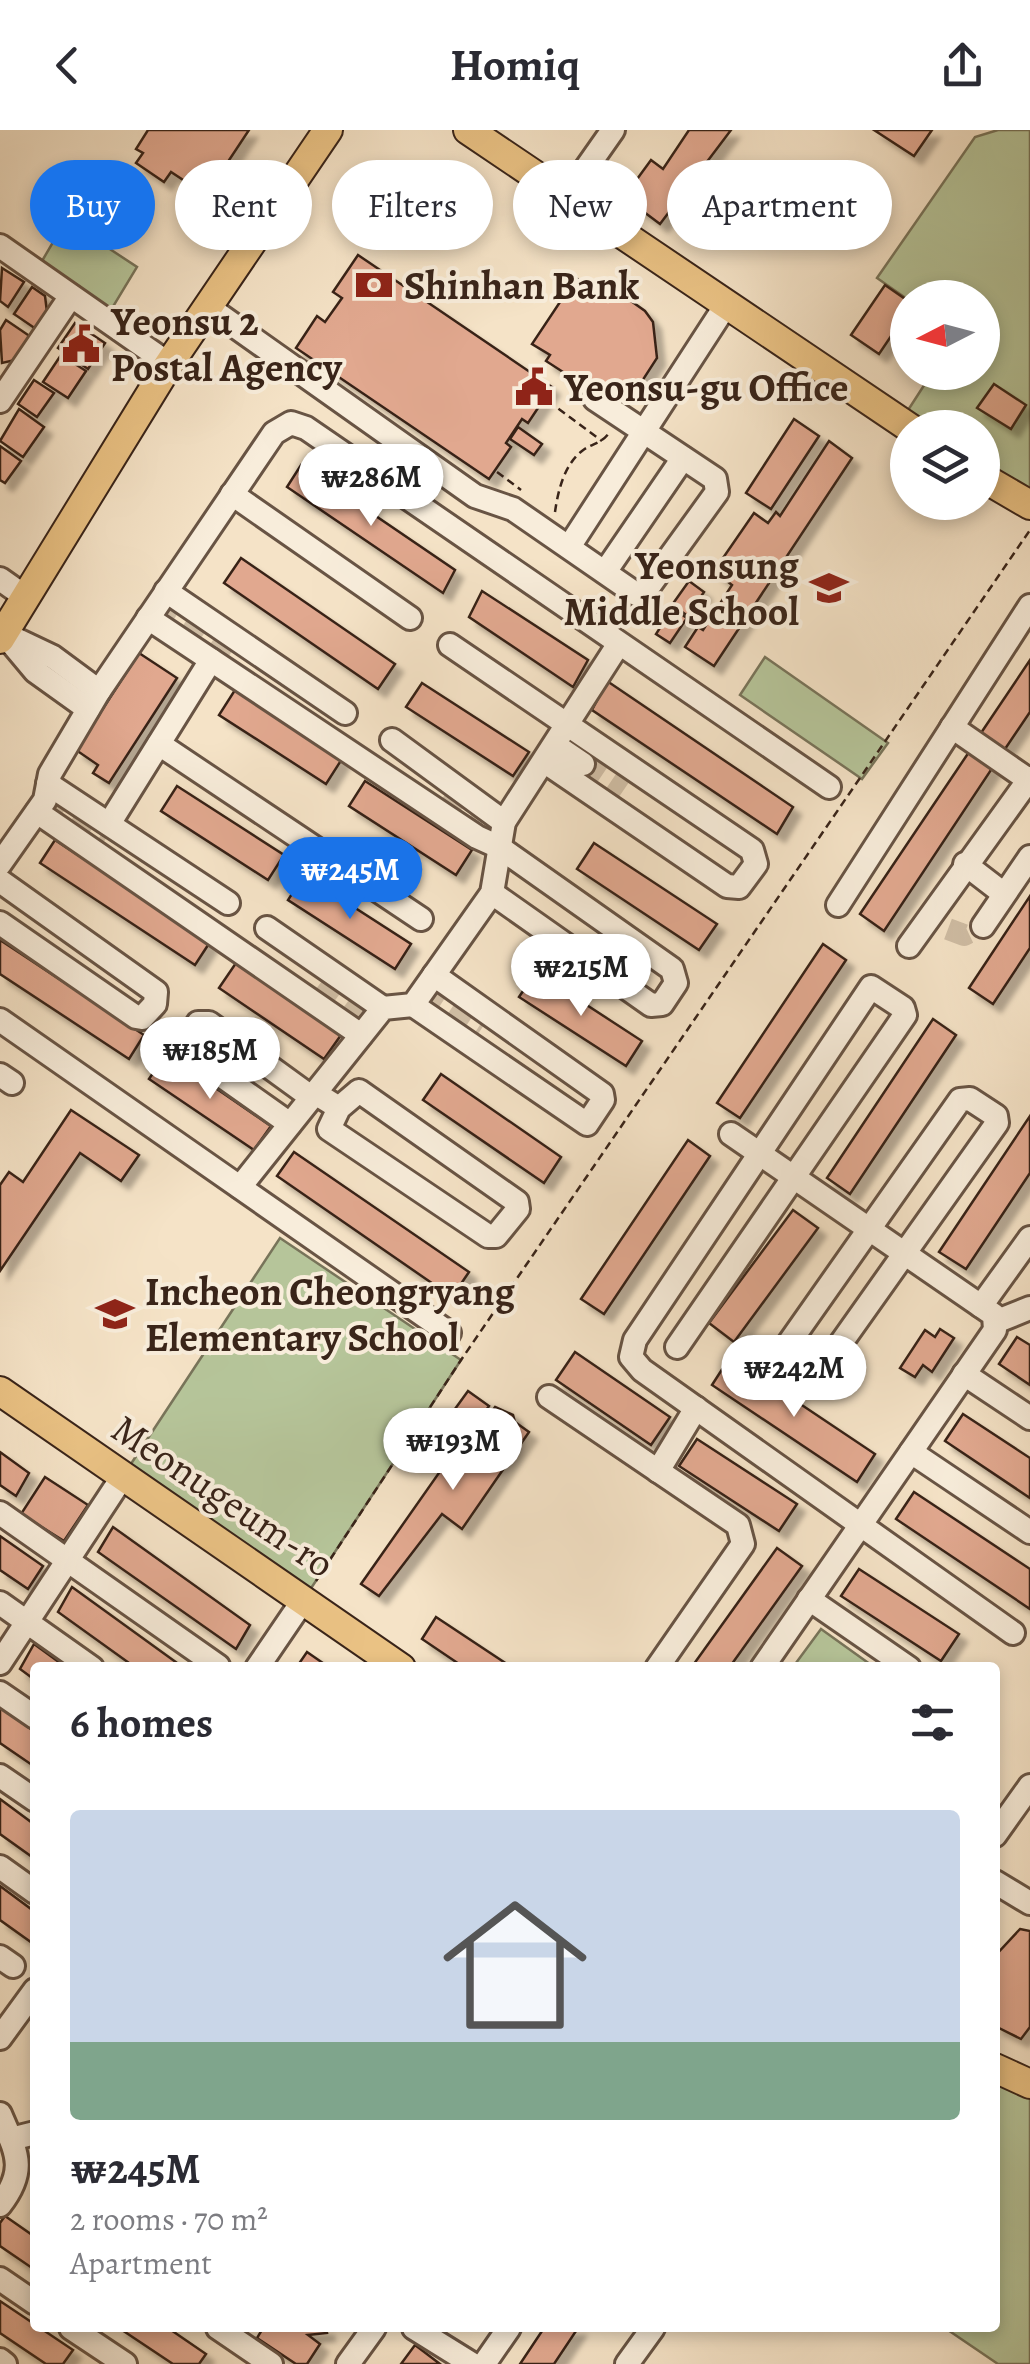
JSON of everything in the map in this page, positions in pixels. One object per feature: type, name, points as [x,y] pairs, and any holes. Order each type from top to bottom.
[{"type":"main road","points":[[2,636],[169,364],[328,130]]},
{"type":"main road","points":[[468,130],[513,160]]},
{"type":"main road","points":[[645,250],[890,415]]},
{"type":"main road","points":[[1000,487],[1030,506]]},
{"type":"main road","name":"Meonugeum-ro","points":[[0,1391],[393,1662]]},
{"type":"main road","points":[[1000,2070],[1030,2084]]},
{"type":"street","points":[[592,160],[613,130]]},
{"type":"street","points":[[0,246],[169,364]]},
{"type":"street","points":[[0,400],[8,373],[71,296]]},
{"type":"street","points":[[569,547],[726,305]]},
{"type":"street","points":[[208,307],[475,496],[513,510],[636,594],[644,593],[717,492],[715,479],[594,400]]},
{"type":"street","points":[[0,864],[37,812],[93,700],[281,425],[291,422],[306,428],[830,787]]},
{"type":"street","points":[[606,572],[683,458]]},
{"type":"street","points":[[232,494],[410,618]]},
{"type":"street","points":[[0,579],[27,598]]},
{"type":"street","points":[[166,592],[345,713]]},
{"type":"street","points":[[838,904],[1030,606]]},
{"type":"street","points":[[148,618],[478,837],[499,847],[672,969],[676,983],[662,1004],[651,1005],[492,893]]},
{"type":"street","points":[[2,636],[53,657],[93,700]]},
{"type":"street","points":[[493,823],[556,744],[618,645]]},
{"type":"street","points":[[450,646],[556,744],[726,886],[739,888],[756,864],[752,850],[556,744]]},
{"type":"street","points":[[109,824],[212,660]]},
{"type":"street","points":[[910,946],[965,864],[1030,780],[952,727]]},
{"type":"street","points":[[392,740],[493,823],[499,847],[492,893],[413,1005]]},
{"type":"street","points":[[159,744],[420,920]]},
{"type":"street","points":[[556,744],[583,764]]},
{"type":"street","points":[[48,784],[228,902]]},
{"type":"street","points":[[37,812],[361,1035]]},
{"type":"street","points":[[983,926],[1030,856]]},
{"type":"street","points":[[965,864],[1004,894]]},
{"type":"street","points":[[0,881],[156,992],[155,1004],[142,1018],[136,1017],[0,924]]},
{"type":"street","points":[[268,928],[382,1008],[413,1005],[588,1124],[604,1100],[602,1094],[434,975]]},
{"type":"street","points":[[677,1348],[905,1015],[903,1008],[872,987],[635,1340],[631,1357],[642,1370],[1013,1633]]},
{"type":"street","points":[[240,1187],[382,1008]]},
{"type":"street","points":[[0,1020],[448,1332]]},
{"type":"street","points":[[290,1124],[188,1052],[185,1044],[198,1024],[208,1024],[313,1095],[339,1108]]},
{"type":"street","points":[[359,1091],[517,1202],[518,1210],[496,1236],[488,1236],[329,1129],[339,1108],[359,1091]]},
{"type":"street","points":[[970,1099],[996,1116],[997,1123],[824,1368],[813,1372],[790,1353],[789,1344],[870,1229],[960,1100],[970,1099]]},
{"type":"street","points":[[731,1134],[988,1314],[995,1330],[766,1662]]},
{"type":"street","points":[[988,1314],[1030,1238]]},
{"type":"street","points":[[988,1314],[1030,1308]]},
{"type":"street","points":[[964,1374],[1030,1418]]},
{"type":"street","points":[[549,1397],[738,1525],[743,1544],[661,1662]]},
{"type":"street","points":[[658,1471],[696,1408]]},
{"type":"street","points":[[911,1452],[1030,1532]]},
{"type":"street","points":[[0,1663],[123,1476]]},
{"type":"street","points":[[0,1513],[212,1662]]},
{"type":"street","points":[[261,1662],[304,1599]]},
{"type":"street","points":[[809,1599],[900,1662]]},
{"type":"street","points":[[0,1603],[84,1662]]},
{"type":"street","points":[[0,1693],[30,1714]]},
{"type":"street","points":[[0,1776],[30,1797]]},
{"type":"street","points":[[1000,1829],[1030,1786]]},
{"type":"street","points":[[0,1867],[30,1888]]},
{"type":"street","points":[[1000,1885],[1030,1902]]},
{"type":"street","points":[[0,2038],[30,1997]]},
{"type":"street","points":[[0,2114],[18,2169],[7,2196]]},
{"type":"street","points":[[11,2139],[30,2134]]},
{"type":"street","points":[[0,2279],[30,2300]]},
{"type":"street","points":[[77,2332],[124,2364]]},
{"type":"street","points":[[223,2332],[256,2360]]},
{"type":"street","points":[[348,2364],[371,2332]]},
{"type":"street","points":[[420,2332],[472,2364]]},
{"type":"street","points":[[484,2364],[506,2332]]},
{"type":"street","points":[[628,2364],[650,2332]]},
{"type":"path","points":[[548,400],[603,442]]},
{"type":"path","points":[[544,530],[554,514],[560,483],[570,466],[581,452],[603,442],[621,416]]},
{"type":"path","points":[[304,1599],[461,1360],[1030,530]]},
{"type":"green space","points":[[998,130],[1030,130],[1030,505],[1000,486],[1000,410],[908,410],[921,390],[1000,390],[1000,280],[890,280],[890,287],[877,278],[975,137]]},
{"type":"green space","points":[[48,250],[111,250],[137,267],[111,310],[42,261]]},
{"type":"green space","points":[[765,657],[888,743],[862,779],[740,695]]},
{"type":"green space","points":[[280,1238],[461,1360],[304,1599],[123,1476]]},
{"type":"green space","points":[[821,1629],[867,1662],[797,1662]]},
{"type":"green space","points":[[1000,2070],[1030,2084],[1030,2364],[998,2364],[951,2332],[1000,2332]]},
{"type":"building","points":[[148,130],[249,130],[229,160],[175,160],[175,175],[171,172],[164,182],[155,176],[155,160],[138,160],[143,153],[136,149]]},
{"type":"building","points":[[689,130],[731,130],[708,160],[669,160]]},
{"type":"building","points":[[874,130],[932,130],[914,156]]},
{"type":"building","points":[[651,160],[663,169],[667,163],[667,215],[660,224],[647,214],[647,165]]},
{"type":"building","points":[[358,255],[552,387],[528,423],[522,419],[506,443],[511,447],[489,479],[296,348],[317,316],[325,322],[342,298],[333,292]]},
{"type":"building","points":[[2,268],[24,282],[8,307],[0,301]]},
{"type":"building","points":[[576,278],[594,288],[600,279],[645,311],[653,322],[657,358],[637,389],[609,395],[594,392],[546,361],[550,355],[532,344]]},
{"type":"building","points":[[885,285],[890,288],[890,338],[879,354],[851,335]]},
{"type":"building","points":[[32,287],[45,296],[47,312],[36,329],[14,314]]},
{"type":"building","points":[[6,320],[31,337],[15,360],[2,363],[0,330]]},
{"type":"building","points":[[75,323],[105,343],[88,369],[58,348]]},
{"type":"building","points":[[61,355],[86,371],[68,398],[43,382]]},
{"type":"building","points":[[34,380],[54,393],[37,417],[18,404]]},
{"type":"building","points":[[1000,388],[1026,405],[1011,429],[1000,422],[1000,410],[977,408],[990,390]]},
{"type":"building","points":[[19,409],[44,427],[23,457],[0,441]]},
{"type":"building","points":[[794,419],[819,436],[771,509],[746,493]]},
{"type":"building","points":[[518,427],[542,444],[534,455],[510,439]]},
{"type":"building","points":[[829,441],[852,458],[714,666],[685,647],[698,627],[703,630],[732,585],[714,571],[754,513],[768,523],[776,512],[780,516]]},
{"type":"building","points":[[0,446],[21,461],[5,483],[0,480]]},
{"type":"building","points":[[301,465],[455,570],[443,593],[287,487]]},
{"type":"building","points":[[241,558],[395,664],[378,689],[224,583]]},
{"type":"building","points":[[689,581],[704,592],[688,616],[672,605]]},
{"type":"building","points":[[482,591],[588,660],[573,687],[469,617]]},
{"type":"building","points":[[672,609],[687,618],[670,643],[656,634]]},
{"type":"building","points":[[139,653],[177,678],[109,783],[93,773],[98,765],[76,750]]},
{"type":"building","points":[[1030,660],[1030,712],[1005,749],[981,733]]},
{"type":"building","points":[[607,681],[793,807],[777,834],[592,710]]},
{"type":"building","points":[[422,683],[529,752],[513,776],[406,707]]},
{"type":"building","points":[[235,690],[342,759],[326,784],[219,715]]},
{"type":"building","points":[[969,752],[993,767],[884,931],[860,914]]},
{"type":"building","points":[[365,781],[472,850],[456,875],[349,806]]},
{"type":"building","points":[[177,786],[284,855],[268,880],[161,811]]},
{"type":"building","points":[[55,840],[210,942],[195,965],[40,863]]},
{"type":"building","points":[[594,843],[717,924],[699,950],[577,869]]},
{"type":"building","points":[[304,875],[411,944],[395,969],[288,900]]},
{"type":"building","points":[[1030,896],[1030,948],[993,1004],[969,988]]},
{"type":"building","points":[[0,940],[144,1035],[129,1059],[0,974]]},
{"type":"building","points":[[823,944],[846,960],[740,1118],[717,1103]]},
{"type":"building","points":[[236,963],[341,1035],[324,1059],[219,988]]},
{"type":"building","points":[[536,972],[642,1041],[626,1066],[519,997]]},
{"type":"building","points":[[933,1019],[956,1035],[850,1194],[827,1178]]},
{"type":"building","points":[[166,1054],[271,1126],[254,1150],[149,1079]]},
{"type":"building","points":[[441,1074],[561,1157],[544,1183],[423,1100]]},
{"type":"building","points":[[71,1110],[139,1155],[121,1181],[80,1153],[0,1271],[0,1185],[9,1172],[23,1182]]},
{"type":"building","points":[[1030,1116],[1030,1173],[966,1269],[939,1252]]},
{"type":"building","points":[[688,1140],[710,1156],[604,1314],[581,1299]]},
{"type":"building","points":[[294,1152],[469,1272],[452,1297],[277,1176]]},
{"type":"building","points":[[793,1210],[818,1228],[734,1342],[709,1323]]},
{"type":"building","points":[[940,1329],[954,1338],[932,1372],[923,1365],[915,1377],[900,1368],[925,1330],[935,1337]]},
{"type":"building","points":[[1017,1337],[1030,1345],[1030,1385],[999,1364]]},
{"type":"building","points":[[575,1352],[670,1417],[651,1445],[556,1380]]},
{"type":"building","points":[[730,1357],[875,1454],[857,1482],[712,1385]]},
{"type":"building","points":[[468,1391],[489,1406],[456,1453],[434,1438]]},
{"type":"building","points":[[495,1407],[513,1415],[515,1422],[529,1432],[462,1529],[442,1514],[379,1596],[361,1584],[448,1460],[454,1465]]},
{"type":"building","points":[[963,1414],[1030,1458],[1030,1498],[945,1441]]},
{"type":"building","points":[[697,1439],[797,1504],[779,1531],[679,1466]]},
{"type":"building","points":[[0,1452],[29,1473],[16,1496],[0,1485]]},
{"type":"building","points":[[45,1477],[88,1505],[64,1541],[21,1514]]},
{"type":"building","points":[[914,1492],[1030,1569],[1030,1609],[896,1519]]},
{"type":"building","points":[[113,1527],[250,1625],[236,1649],[98,1552]]},
{"type":"building","points":[[0,1536],[43,1566],[28,1589],[0,1570]]},
{"type":"building","points":[[777,1548],[802,1566],[733,1662],[695,1662]]},
{"type":"building","points":[[859,1569],[959,1634],[941,1661],[841,1596]]},
{"type":"building","points":[[72,1587],[176,1662],[128,1662],[58,1612]]},
{"type":"building","points":[[436,1617],[504,1662],[456,1662],[422,1639]]},
{"type":"building","points":[[34,1644],[59,1662],[30,1662],[30,1676],[20,1669]]},
{"type":"building","points":[[307,1652],[321,1662],[300,1662]]},
{"type":"building","points":[[0,1707],[30,1728],[30,1764],[0,1743]]},
{"type":"building","points":[[0,1799],[30,1821],[30,1855],[0,1834]]},
{"type":"building","points":[[0,1886],[30,1908],[30,1941],[0,1920]]},
{"type":"building","points":[[1020,1929],[1030,1931],[1030,2027],[1021,2039],[1000,2028],[1000,1951]]},
{"type":"building","points":[[5,2216],[30,2234],[30,2267],[0,2246],[0,2223]]},
{"type":"building","points":[[0,2301],[30,2321],[30,2332],[46,2332],[73,2350],[63,2364],[46,2364],[0,2333]]},
{"type":"building","points":[[125,2332],[174,2332],[206,2354],[199,2364],[173,2364]]},
{"type":"building","points":[[261,2332],[327,2333],[308,2335],[320,2344],[307,2364],[296,2364],[257,2338]]},
{"type":"building","points":[[541,2332],[575,2332],[554,2364],[520,2364]]},
{"type":"building","points":[[415,2345],[440,2364],[401,2364]]},
{"type":"tunnel","points":[[157,605],[232,655]]},
{"type":"tunnel","points":[[583,764],[623,791]]},
{"type":"tunnel","points":[[444,796],[482,824]]},
{"type":"tunnel","points":[[45,800],[105,840]]},
{"type":"tunnel","points":[[948,929],[964,935],[983,926]]},
{"type":"tunnel","points":[[319,985],[370,1023]]},
{"type":"tunnel","points":[[422,993],[480,1031]]},
{"type":"place","name":"Shinhan Bank","points":[[374,285]]},
{"type":"place","name":"Yeonsu 2 Postal Agency","points":[[81,344]]},
{"type":"place","name":"Yeonsu-gu Office","points":[[534,387]]},
{"type":"place","name":"Yeonsung Middle School","points":[[829,588]]},
{"type":"place","name":"Incheon Cheongryang Elementary School","points":[[115,1314]]}]
